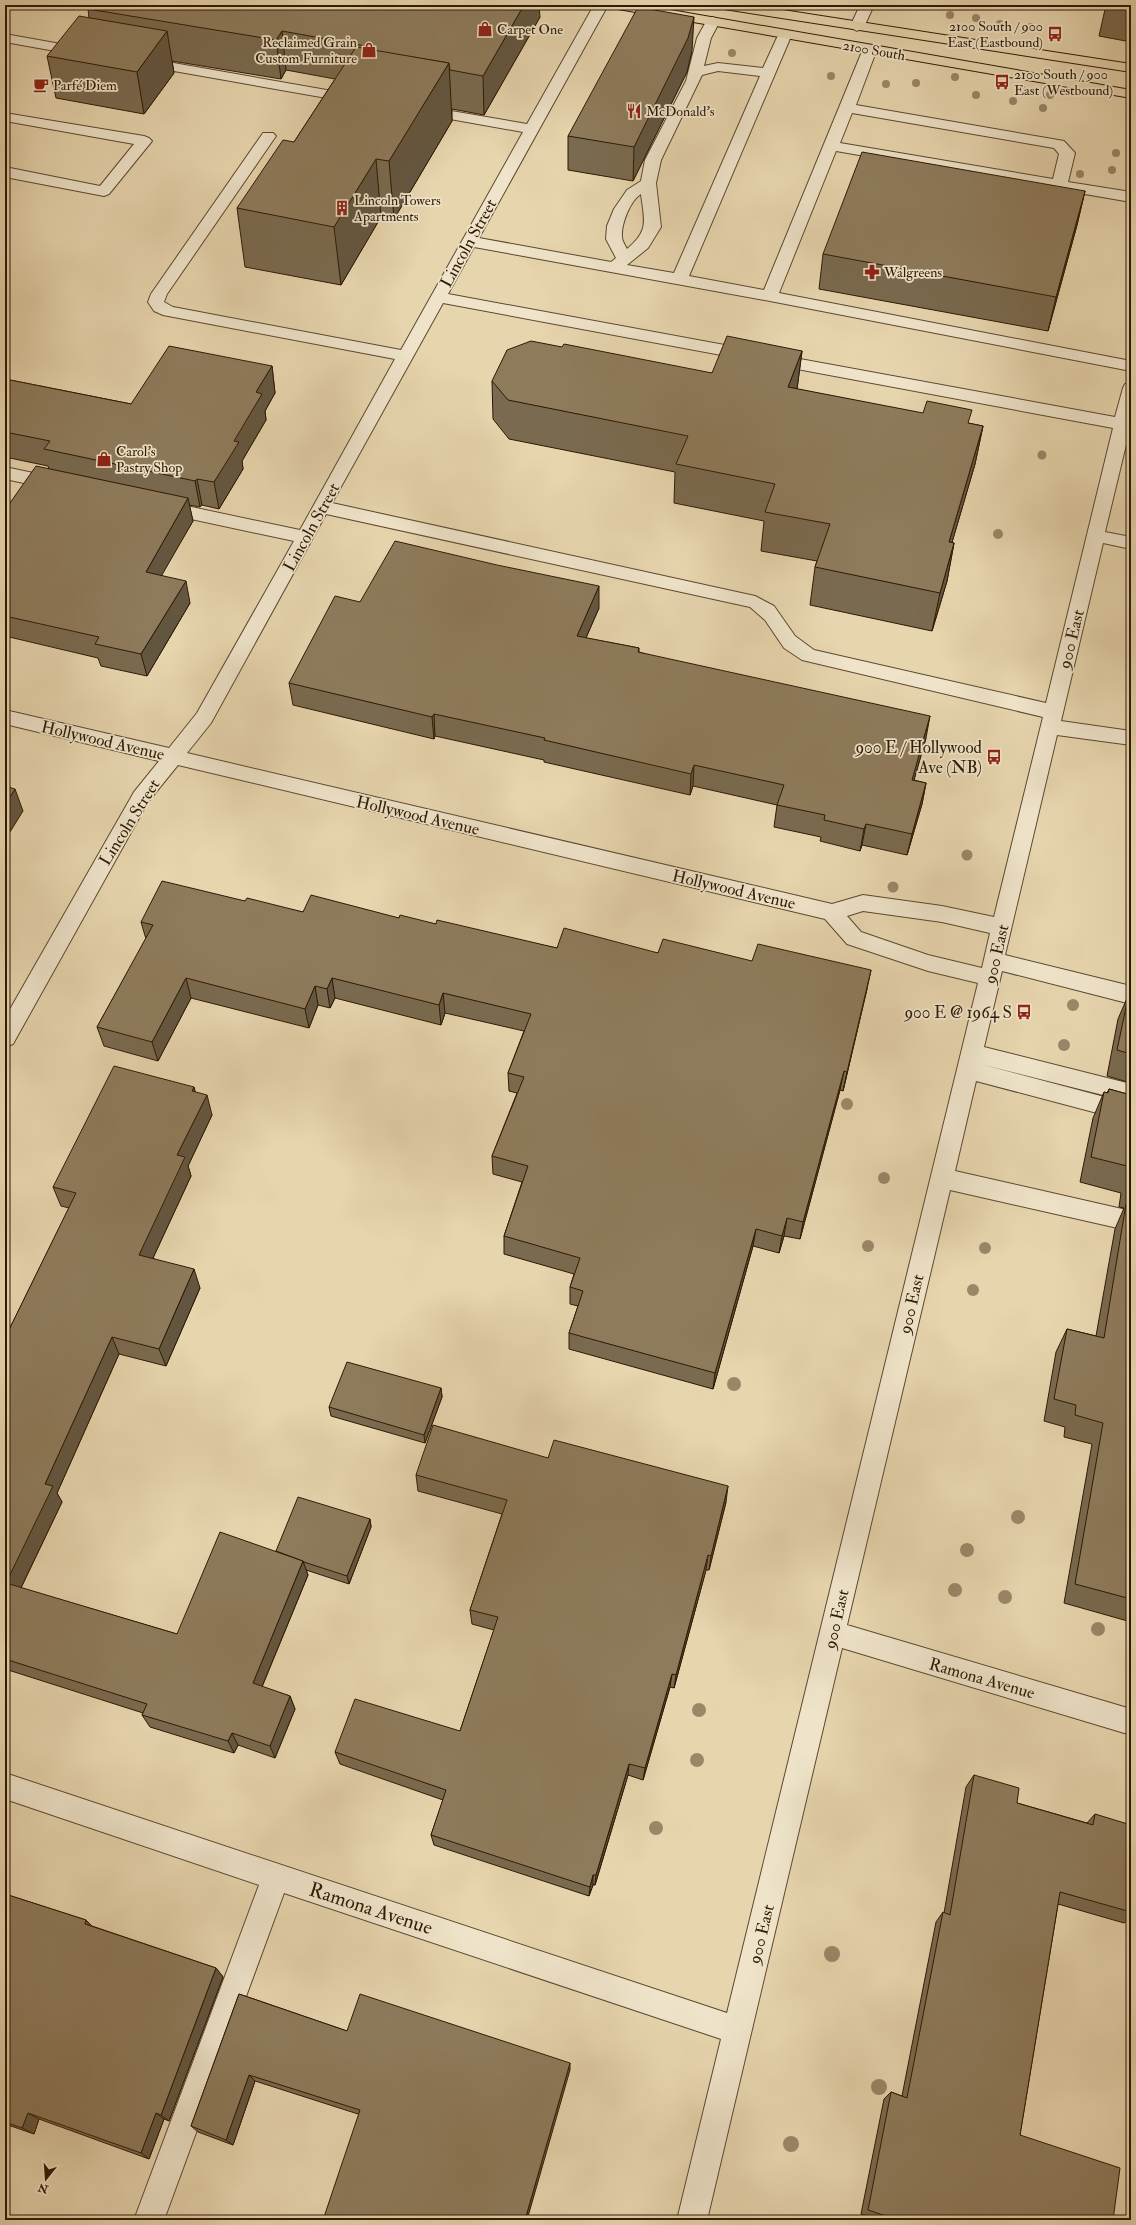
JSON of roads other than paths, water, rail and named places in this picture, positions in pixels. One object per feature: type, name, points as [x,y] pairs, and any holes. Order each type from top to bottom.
[{"type":"main road","name":"2100 South","points":[[618,5],[1131,94]]},
{"type":"main road","name":"2100 South","points":[[724,5],[857,27],[986,45],[1131,68]]},
{"type":"street","name":"Lincoln Street","points":[[5,1038],[141,797],[204,718],[601,5]]},
{"type":"street","points":[[857,27],[867,5]]},
{"type":"street","points":[[619,263],[642,245],[653,227],[648,183],[653,160],[693,81],[704,38],[713,21]]},
{"type":"street","points":[[680,279],[785,34]]},
{"type":"street","points":[[5,38],[98,54]]},
{"type":"street","points":[[770,296],[870,49]]},
{"type":"street","points":[[130,60],[371,102]]},
{"type":"street","points":[[696,72],[718,68],[768,73]]},
{"type":"street","points":[[410,108],[532,129]]},
{"type":"street","points":[[847,108],[1059,144],[1067,153],[1060,185]]},
{"type":"street","points":[[5,117],[144,141],[104,191],[5,172]]},
{"type":"street","points":[[268,136],[158,294],[156,302],[160,307],[169,311],[406,356]]},
{"type":"street","points":[[831,146],[1131,197]]},
{"type":"street","points":[[619,263],[614,239],[615,226],[622,209],[632,193],[648,183]]},
{"type":"street","points":[[470,241],[619,263],[680,279],[1131,366]]},
{"type":"street","points":[[438,297],[1128,408]]},
{"type":"street","name":"900 East","points":[[692,2220],[1051,719],[1128,408]]},
{"type":"street","points":[[5,474],[75,488]]},
{"type":"street","points":[[145,503],[305,538]]},
{"type":"street","points":[[322,507],[755,602],[767,608],[776,619],[788,641],[809,655],[1051,719],[1131,738]]},
{"type":"street","points":[[1096,536],[1131,543]]},
{"type":"street","name":"Hollywood Avenue","points":[[5,717],[832,912],[863,903],[942,914],[1002,927]]},
{"type":"street","points":[[832,912],[854,938],[928,963],[992,970],[1131,995]]},
{"type":"street","points":[[970,1062],[1131,1093]]},
{"type":"street","points":[[970,1062],[1131,1113]]},
{"type":"street","points":[[942,1178],[1131,1221]]},
{"type":"street","name":"Ramona Avenue","points":[[833,1633],[1131,1722]]},
{"type":"street","name":"Ramona Avenue","points":[[5,1786],[737,2030]]},
{"type":"street","points":[[149,2220],[276,1877]]},
{"type":"place","name":"Carpet One","points":[[485,29]]},
{"type":"place","name":"2100 South / 900 East (Eastbound)","points":[[1055,34]]},
{"type":"place","name":"Reclaimed Grain Custom Furniture","points":[[369,50]]},
{"type":"place","name":"2100 South / 900 East (Westbound)","points":[[1002,82]]},
{"type":"place","name":"Parfé Diem","points":[[41,85]]},
{"type":"place","name":"McDonald's","points":[[634,111]]},
{"type":"place","name":"Lincoln Towers Apartments","points":[[342,208]]},
{"type":"place","name":"Walgreens","points":[[872,272]]},
{"type":"place","name":"Carol's Pastry Shop","points":[[104,459]]},
{"type":"place","name":"900 E / Hollywood Ave (NB)","points":[[994,757]]},
{"type":"place","name":"900 E @ 1964 S","points":[[1024,1012]]}]
